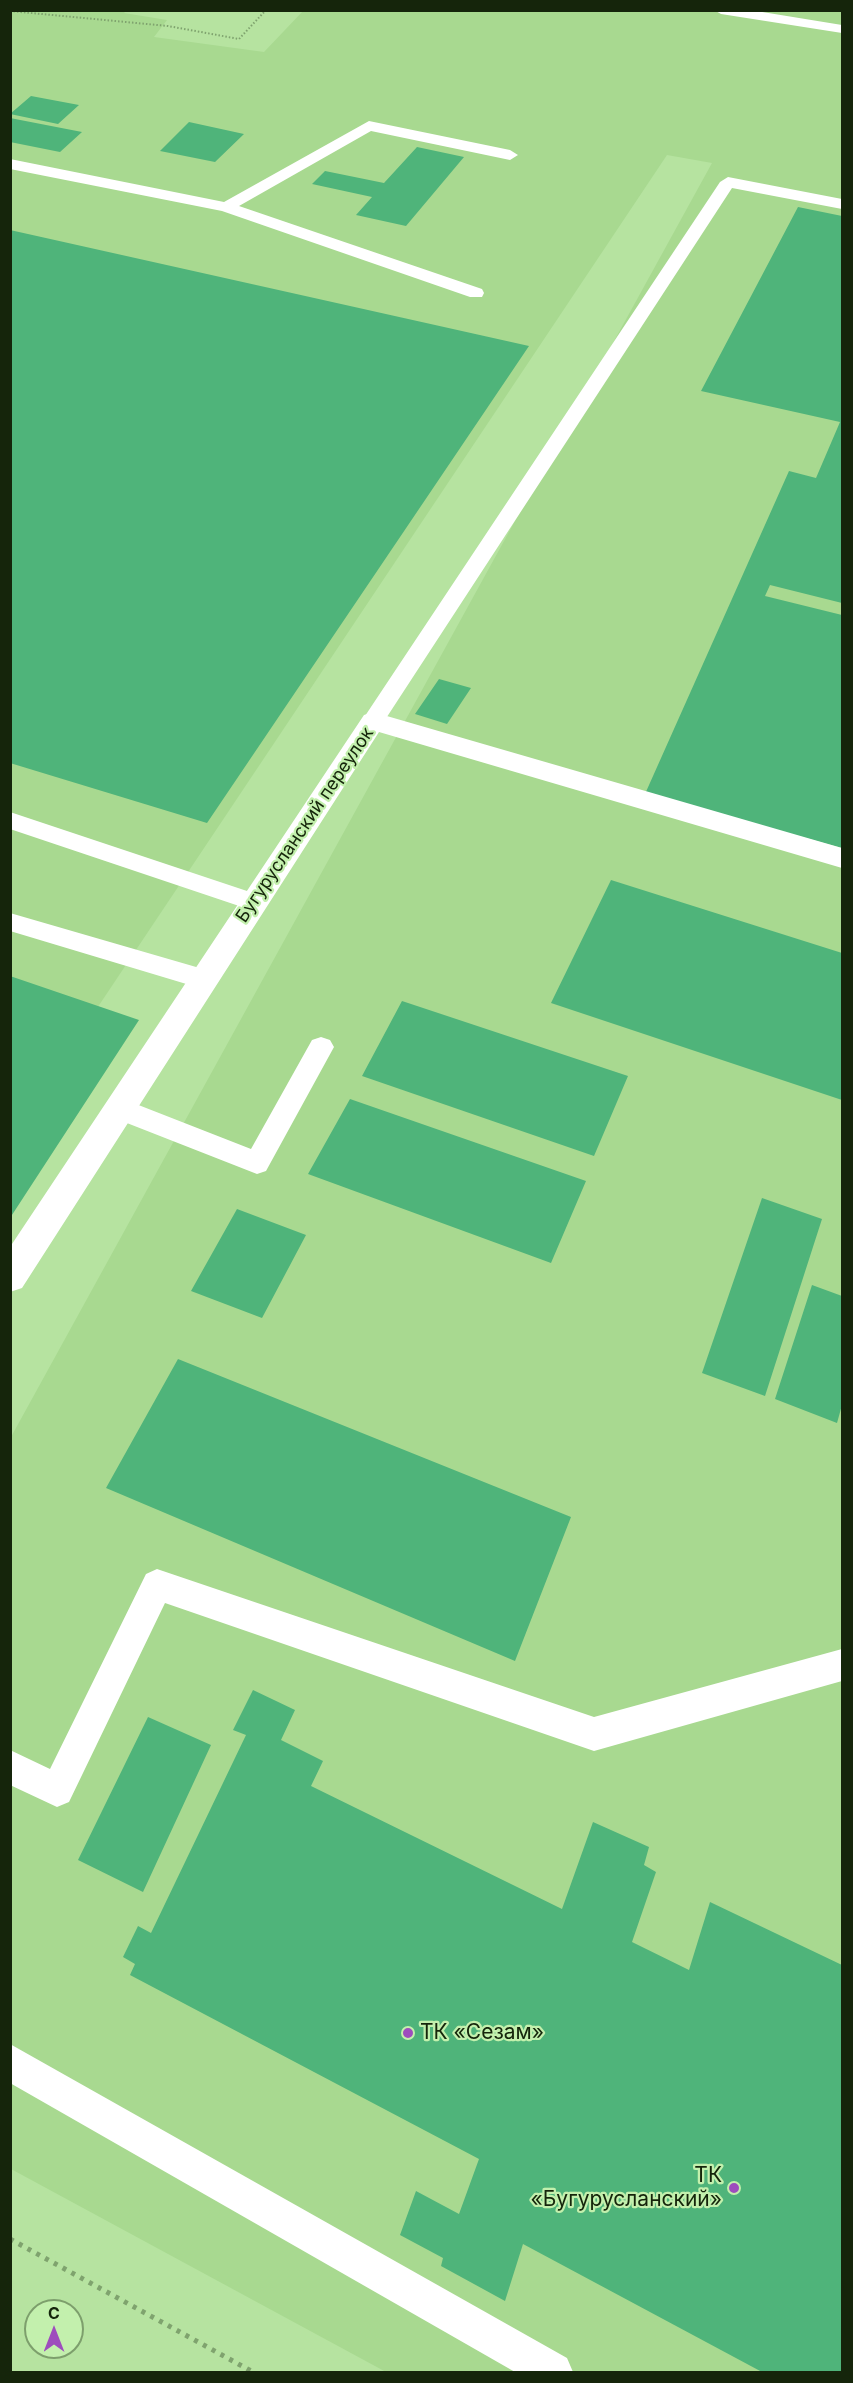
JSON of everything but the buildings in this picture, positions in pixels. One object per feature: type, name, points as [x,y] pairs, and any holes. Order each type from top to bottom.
[{"type":"street","name":"Бугурусланский переулок","points":[[10,1277],[118,1108],[373,721],[843,858]]},
{"type":"lane","points":[[721,10],[843,29]]},
{"type":"lane","points":[[226,207],[369,126],[510,155]]},
{"type":"lane","points":[[10,164],[226,207],[476,293]]},
{"type":"lane","points":[[373,721],[728,182],[843,204]]},
{"type":"lane","points":[[10,820],[254,902]]},
{"type":"lane","points":[[10,922],[203,979]]},
{"type":"lane","points":[[118,1108],[257,1163],[321,1047]]},
{"type":"lane","points":[[10,1767],[57,1790],[158,1585],[594,1734],[843,1665]]},
{"type":"lane","points":[[10,2062],[553,2373]]},
{"type":"path","points":[[10,11],[168,26],[239,39],[266,10]]},
{"type":"path","points":[[10,2239],[253,2373]]},
{"type":"shaded area","points":[[11,11],[126,11],[124,13],[167,20],[154,37],[264,52],[303,11],[842,11],[842,2372],[386,2372],[11,2169],[11,1437],[712,163],[667,155],[11,1137]]},
{"type":"place","name":"ТК «Сезам»","points":[[408,2033]]},
{"type":"place","name":"ТК «Бугурусланский»","points":[[734,2188]]}]
